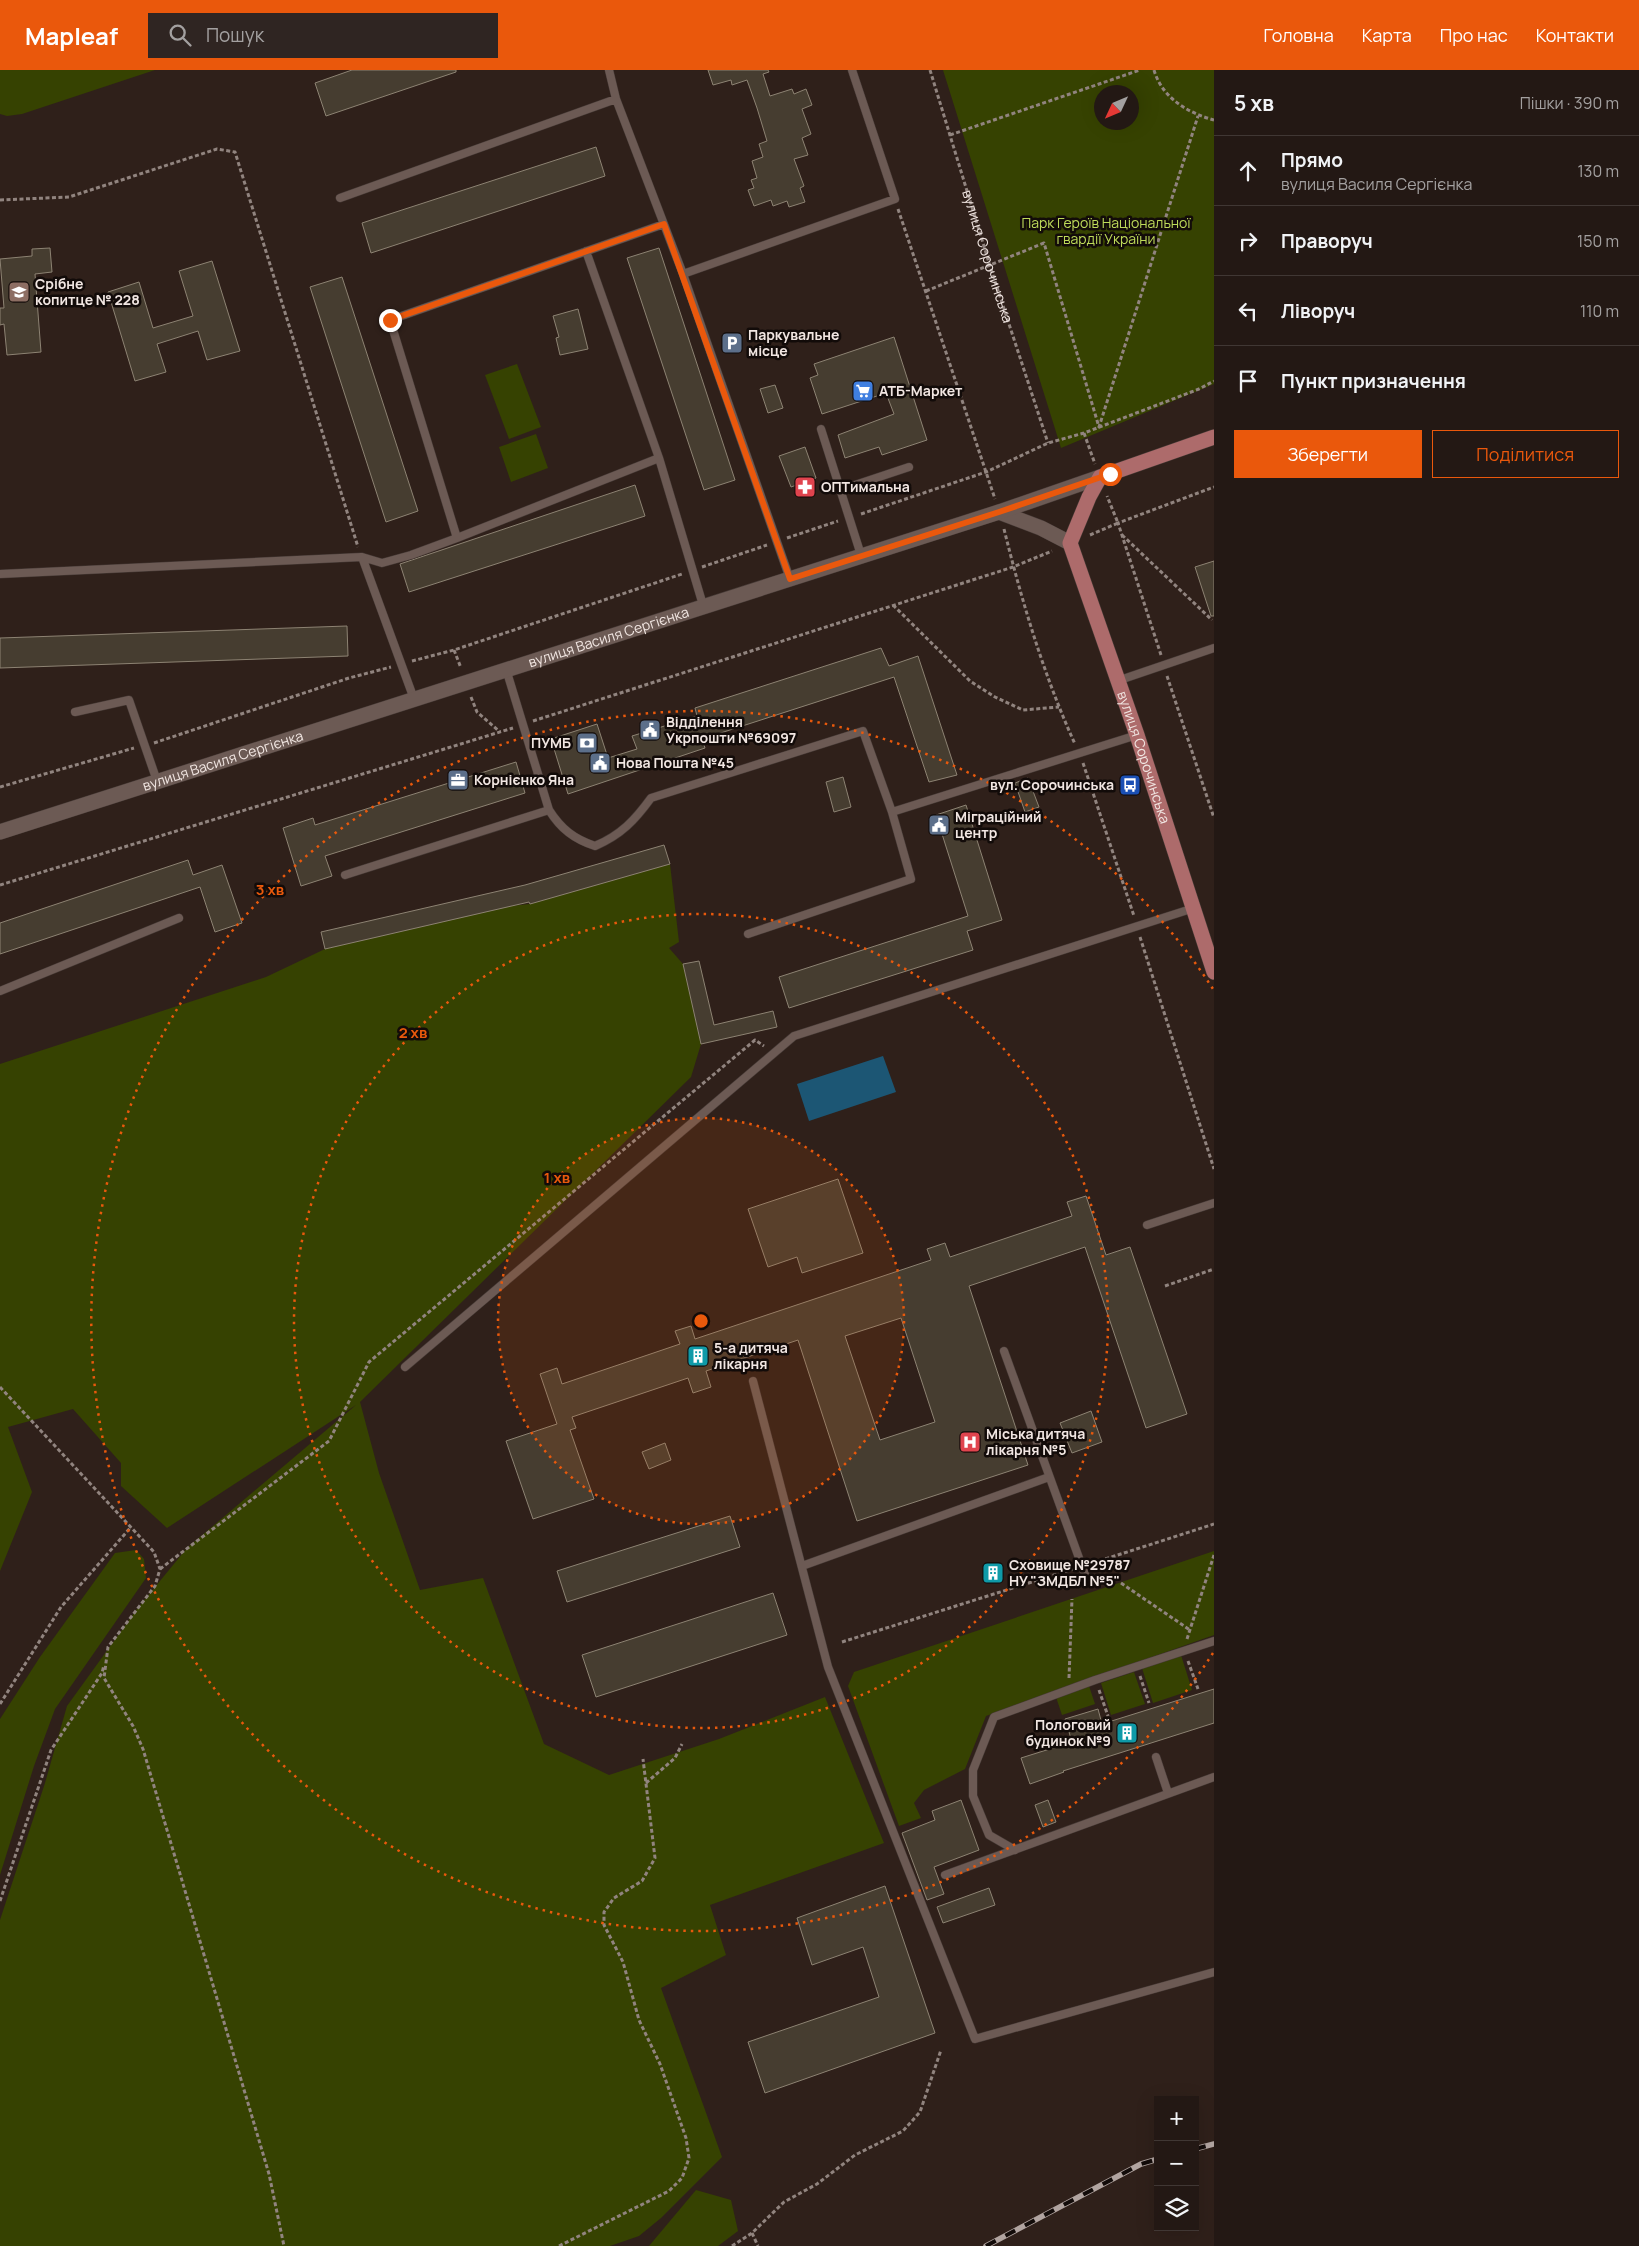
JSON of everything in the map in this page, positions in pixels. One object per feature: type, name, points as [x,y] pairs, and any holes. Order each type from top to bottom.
[{"type":"main road","name":"вулиця Василя Сергієнка","points":[[0,832],[999,512],[1214,437]]},
{"type":"main road","points":[[999,512],[1070,543],[1088,497],[1100,477]]},
{"type":"main road","name":"вулиця Сорочинська","points":[[1070,543],[1137,735],[1214,972]]},
{"type":"lane","points":[[609,70],[616,99],[664,224],[790,579]]},
{"type":"lane","points":[[682,274],[895,199],[852,70]]},
{"type":"lane","points":[[340,198],[616,99]]},
{"type":"lane","points":[[457,538],[390,320],[664,224]]},
{"type":"lane","points":[[586,251],[659,458],[703,606]]},
{"type":"lane","points":[[821,429],[861,555]]},
{"type":"lane","points":[[0,574],[362,557],[382,563],[411,555],[457,538],[659,458]]},
{"type":"lane","points":[[840,490],[909,467]]},
{"type":"lane","points":[[362,557],[414,699]]},
{"type":"lane","points":[[1117,681],[1214,648]]},
{"type":"lane","points":[[506,669],[549,810],[557,823],[568,834],[595,846],[613,838],[641,812],[651,798],[863,731],[892,812],[911,879],[748,934]]},
{"type":"lane","points":[[75,712],[129,700],[157,781]]},
{"type":"lane","points":[[892,812],[1137,735]]},
{"type":"lane","points":[[345,875],[549,810]]},
{"type":"lane","points":[[405,1367],[794,1036],[1194,908]]},
{"type":"lane","points":[[0,991],[179,918]]},
{"type":"lane","points":[[1147,1225],[1214,1203]]},
{"type":"lane","points":[[1004,1351],[1087,1580]]},
{"type":"lane","points":[[753,1381],[828,1667],[975,2039],[1214,1972]]},
{"type":"lane","points":[[802,1566],[1049,1477]]},
{"type":"lane","points":[[1015,1850],[989,1835],[973,1796],[973,1770],[994,1717],[1184,1649],[1214,1641]]},
{"type":"lane","points":[[1156,1757],[1168,1793]]},
{"type":"lane","points":[[945,1875],[1214,1777]]},
{"type":"path","name":"вулиця Сорочинська","points":[[930,70],[990,266],[1048,443]]},
{"type":"path","points":[[950,135],[1140,70]]},
{"type":"path","points":[[1154,70],[1157,79],[1171,99],[1198,116],[1214,120]]},
{"type":"path","points":[[1099,428],[1198,116]]},
{"type":"path","points":[[0,200],[69,197],[218,149],[235,152],[362,557]]},
{"type":"path","points":[[895,199],[999,512],[1013,566],[1059,707],[1080,753],[1214,1169]]},
{"type":"path","points":[[926,291],[1044,243],[1099,428]]},
{"type":"path","points":[[0,787],[120,751],[146,746],[349,678],[454,650],[849,518],[986,472],[1048,443],[1099,428],[1199,389],[1214,381]]},
{"type":"path","points":[[1214,487],[1118,523],[1214,818]]},
{"type":"path","points":[[1121,534],[1212,620]]},
{"type":"path","points":[[0,885],[523,725],[1013,566]]},
{"type":"path","points":[[893,605],[970,681],[995,697],[1023,710],[1059,707]]},
{"type":"path","points":[[160,1569],[328,1441],[369,1362],[754,1040],[775,1053]]},
{"type":"path","points":[[1165,1286],[1214,1269]]},
{"type":"path","points":[[0,1387],[154,1552],[160,1569],[155,1586],[108,1647],[102,1673],[51,1750],[0,1900]]},
{"type":"path","points":[[842,1642],[1214,1524]]},
{"type":"path","points":[[0,1704],[61,1607],[131,1527]]},
{"type":"path","points":[[1198,1689],[1184,1649],[1214,1555]]},
{"type":"path","points":[[1121,1583],[1190,1630]]},
{"type":"path","points":[[1068,1686],[1072,1599]]},
{"type":"path","points":[[108,1647],[104,1678],[133,1726],[144,1749],[269,2174],[284,2246]]},
{"type":"path","points":[[1136,1666],[1149,1703]]},
{"type":"path","points":[[1095,1680],[1108,1716]]},
{"type":"path","points":[[646,1783],[675,1758],[682,1744]]},
{"type":"path","points":[[559,2246],[669,2191],[682,2178],[689,2158],[686,2138],[660,2064],[639,2020],[623,1962],[604,1925],[604,1912],[614,1898],[642,1881],[655,1858],[642,1759]]},
{"type":"path","points":[[732,2246],[752,2233],[784,2202],[817,2184],[855,2155],[903,2131],[920,2112],[941,2050]]},
{"type":"path","points":[[752,2233],[758,2246]]},
{"type":"green space","points":[[0,70],[155,70],[22,114],[7,116],[0,114]]},
{"type":"green space","name":"Парк Героїв Національної гвардії України","points":[[943,70],[1214,70],[1214,384],[1061,448]]},
{"type":"green space","points":[[517,364],[541,427],[509,439],[485,375]]},
{"type":"green space","points":[[536,434],[548,468],[511,482],[499,447]]},
{"type":"green space","points":[[670,864],[679,942],[669,948],[683,964],[701,1044],[691,1077],[360,1402],[379,1473],[420,1590],[483,1578],[544,1744],[609,1775],[719,1739],[825,1697],[884,1843],[710,1905],[726,1955],[661,1988],[722,2157],[661,2218],[639,2236],[610,2246],[0,2246],[0,1920],[45,1783],[67,1706],[137,1609],[187,1548],[356,1405],[167,1528],[121,1486],[121,1463],[73,1409],[8,1427],[32,1492],[0,1571],[0,1064],[266,977],[325,949],[510,906],[530,904]]},
{"type":"green space","points":[[136,1550],[144,1559],[146,1578],[55,1709],[34,1766],[0,1875],[0,1719],[40,1657],[115,1553]]},
{"type":"green space","points":[[1214,1551],[1214,1635],[986,1716],[965,1769],[924,1790],[914,1803],[921,1818],[899,1826],[848,1686],[854,1672]]},
{"type":"green space","points":[[1181,1655],[1192,1690],[1153,1703],[1142,1668]]},
{"type":"green space","points":[[1134,1672],[1145,1704],[1111,1715],[1101,1683]]},
{"type":"green space","points":[[1089,1686],[1095,1704],[1062,1715],[1056,1697]]},
{"type":"green space","points":[[696,2190],[731,2200],[738,2231],[718,2246],[649,2246]]},
{"type":"water","points":[[883,1056],[896,1092],[809,1121],[797,1084]]},
{"type":"building","points":[[352,70],[456,70],[456,72],[326,116],[315,83]]},
{"type":"building","points":[[708,70],[768,70],[769,72],[763,74],[770,96],[792,89],[794,94],[806,89],[812,105],[802,109],[811,134],[802,138],[808,155],[794,159],[804,186],[800,188],[805,202],[789,207],[787,201],[773,206],[771,200],[754,206],[748,190],[754,188],[751,180],[757,178],[752,161],[763,157],[759,144],[767,141],[757,108],[747,80],[732,85],[731,80],[713,85]]},
{"type":"building","points":[[596,147],[605,176],[371,253],[362,223]]},
{"type":"building","name":"Срібне копитце № 228","points":[[50,248],[52,272],[35,274],[41,352],[7,355],[4,324],[0,325],[0,308],[4,308],[0,259],[32,256],[32,249]]},
{"type":"building","points":[[659,248],[735,480],[704,490],[627,258]]},
{"type":"building","points":[[212,261],[240,351],[207,360],[198,331],[157,344],[166,372],[135,381],[108,292],[139,282],[153,328],[193,316],[179,271]]},
{"type":"building","points":[[342,277],[418,511],[386,522],[310,287]]},
{"type":"building","points":[[578,309],[588,349],[560,355],[556,338],[559,337],[553,316]]},
{"type":"building","name":"АТБ-Маркет","points":[[894,337],[927,440],[882,455],[879,447],[845,458],[838,435],[894,414],[886,393],[822,414],[810,378],[818,375],[814,364]]},
{"type":"building","points":[[775,385],[783,408],[768,413],[760,389]]},
{"type":"building","points":[[805,447],[816,478],[791,487],[779,456]]},
{"type":"building","points":[[635,485],[645,516],[409,592],[400,564]]},
{"type":"building","points":[[1214,561],[1214,616],[1211,616],[1195,567]]},
{"type":"building","points":[[347,626],[348,656],[0,668],[0,638]]},
{"type":"building","points":[[881,648],[889,666],[918,656],[957,775],[929,782],[894,677],[702,739],[705,748],[568,794],[551,739],[597,724],[608,758],[637,749],[632,736],[697,716],[695,708]]},
{"type":"building","points":[[516,762],[525,793],[325,856],[332,876],[301,886],[283,828],[313,818],[315,825]]},
{"type":"building","points":[[843,777],[851,807],[834,812],[826,782]]},
{"type":"building","points":[[1028,778],[1039,807],[1025,812],[1015,783]]},
{"type":"building","points":[[966,805],[1002,920],[967,931],[973,950],[789,1008],[779,977],[968,916],[936,815]]},
{"type":"building","points":[[664,845],[670,864],[530,904],[529,902],[325,949],[321,932],[525,885]]},
{"type":"building","points":[[188,860],[193,875],[222,865],[242,923],[215,932],[200,887],[0,954],[0,923]]},
{"type":"building","points":[[699,961],[714,1025],[773,1011],[777,1027],[701,1044],[683,964]]},
{"type":"building","points":[[838,1179],[863,1253],[802,1273],[797,1257],[768,1267],[748,1209]]},
{"type":"building","name":"5-а дитяча лікарня","points":[[1086,1196],[1106,1255],[1130,1247],[1187,1414],[1146,1428],[1085,1247],[969,1286],[1028,1465],[857,1521],[798,1340],[706,1371],[711,1387],[693,1393],[688,1378],[572,1417],[576,1428],[570,1430],[594,1499],[533,1519],[506,1441],[557,1424],[540,1374],[557,1368],[562,1384],[680,1344],[675,1331],[691,1326],[695,1339],[931,1260],[927,1249],[945,1243],[950,1257],[1072,1216],[1067,1202]],"holes":[[[901,1318],[935,1422],[880,1440],[845,1336]]]},
{"type":"building","points":[[1091,1411],[1102,1442],[1072,1453],[1060,1423]]},
{"type":"building","points":[[665,1443],[671,1460],[649,1469],[642,1452]]},
{"type":"building","points":[[730,1516],[740,1547],[567,1602],[557,1571]]},
{"type":"building","points":[[773,1593],[787,1635],[596,1697],[582,1655]]},
{"type":"building","name":"Пологовий будинок №9","points":[[1214,1689],[1214,1723],[1063,1771],[1030,1784],[1021,1758],[1072,1742],[1065,1719],[1098,1709],[1102,1724]]},
{"type":"building","points":[[961,1800],[979,1850],[934,1867],[944,1894],[927,1900],[902,1833],[935,1820],[932,1811]]},
{"type":"building","points":[[1048,1800],[1056,1822],[1043,1827],[1035,1805]]},
{"type":"building","points":[[885,1886],[935,2033],[765,2093],[748,2042],[879,1997],[863,1947],[812,1965],[797,1918]]},
{"type":"building","points":[[989,1888],[995,1905],[943,1923],[937,1907]]},
{"type":"railway","points":[[1199,2148],[1214,2144]]},
{"type":"railway","points":[[986,2246],[1141,2164],[1154,2160]]},
{"type":"place","name":"Срібне копитце № 228","points":[[19,292]]},
{"type":"place","name":"Паркувальне місце","points":[[732,343]]},
{"type":"place","name":"АТБ-Маркет","points":[[863,391]]},
{"type":"place","name":"ОПТимальна","points":[[805,487]]},
{"type":"place","name":"Відділення Укрпошти №69097","points":[[650,730]]},
{"type":"place","name":"ПУМБ","points":[[587,743]]},
{"type":"place","name":"Нова Пошта №45","points":[[600,763]]},
{"type":"place","name":"Корнієнко Яна","points":[[458,780]]},
{"type":"place","name":"вул. Сорочинська","points":[[1130,785]]},
{"type":"place","name":"Міграційний центр","points":[[939,825]]},
{"type":"place","name":"5-а дитяча лікарня","points":[[698,1356]]},
{"type":"place","name":"Міська дитяча лікарня №5","points":[[970,1442]]},
{"type":"place","name":"Сховище №29787 НУ \"ЗМДБЛ №5\"","points":[[993,1573]]},
{"type":"place","name":"Пологовий будинок №9","points":[[1127,1733]]},
{"type":"route","points":[[390,320],[664,224],[790,579],[1053,495],[1110,474]]}]
